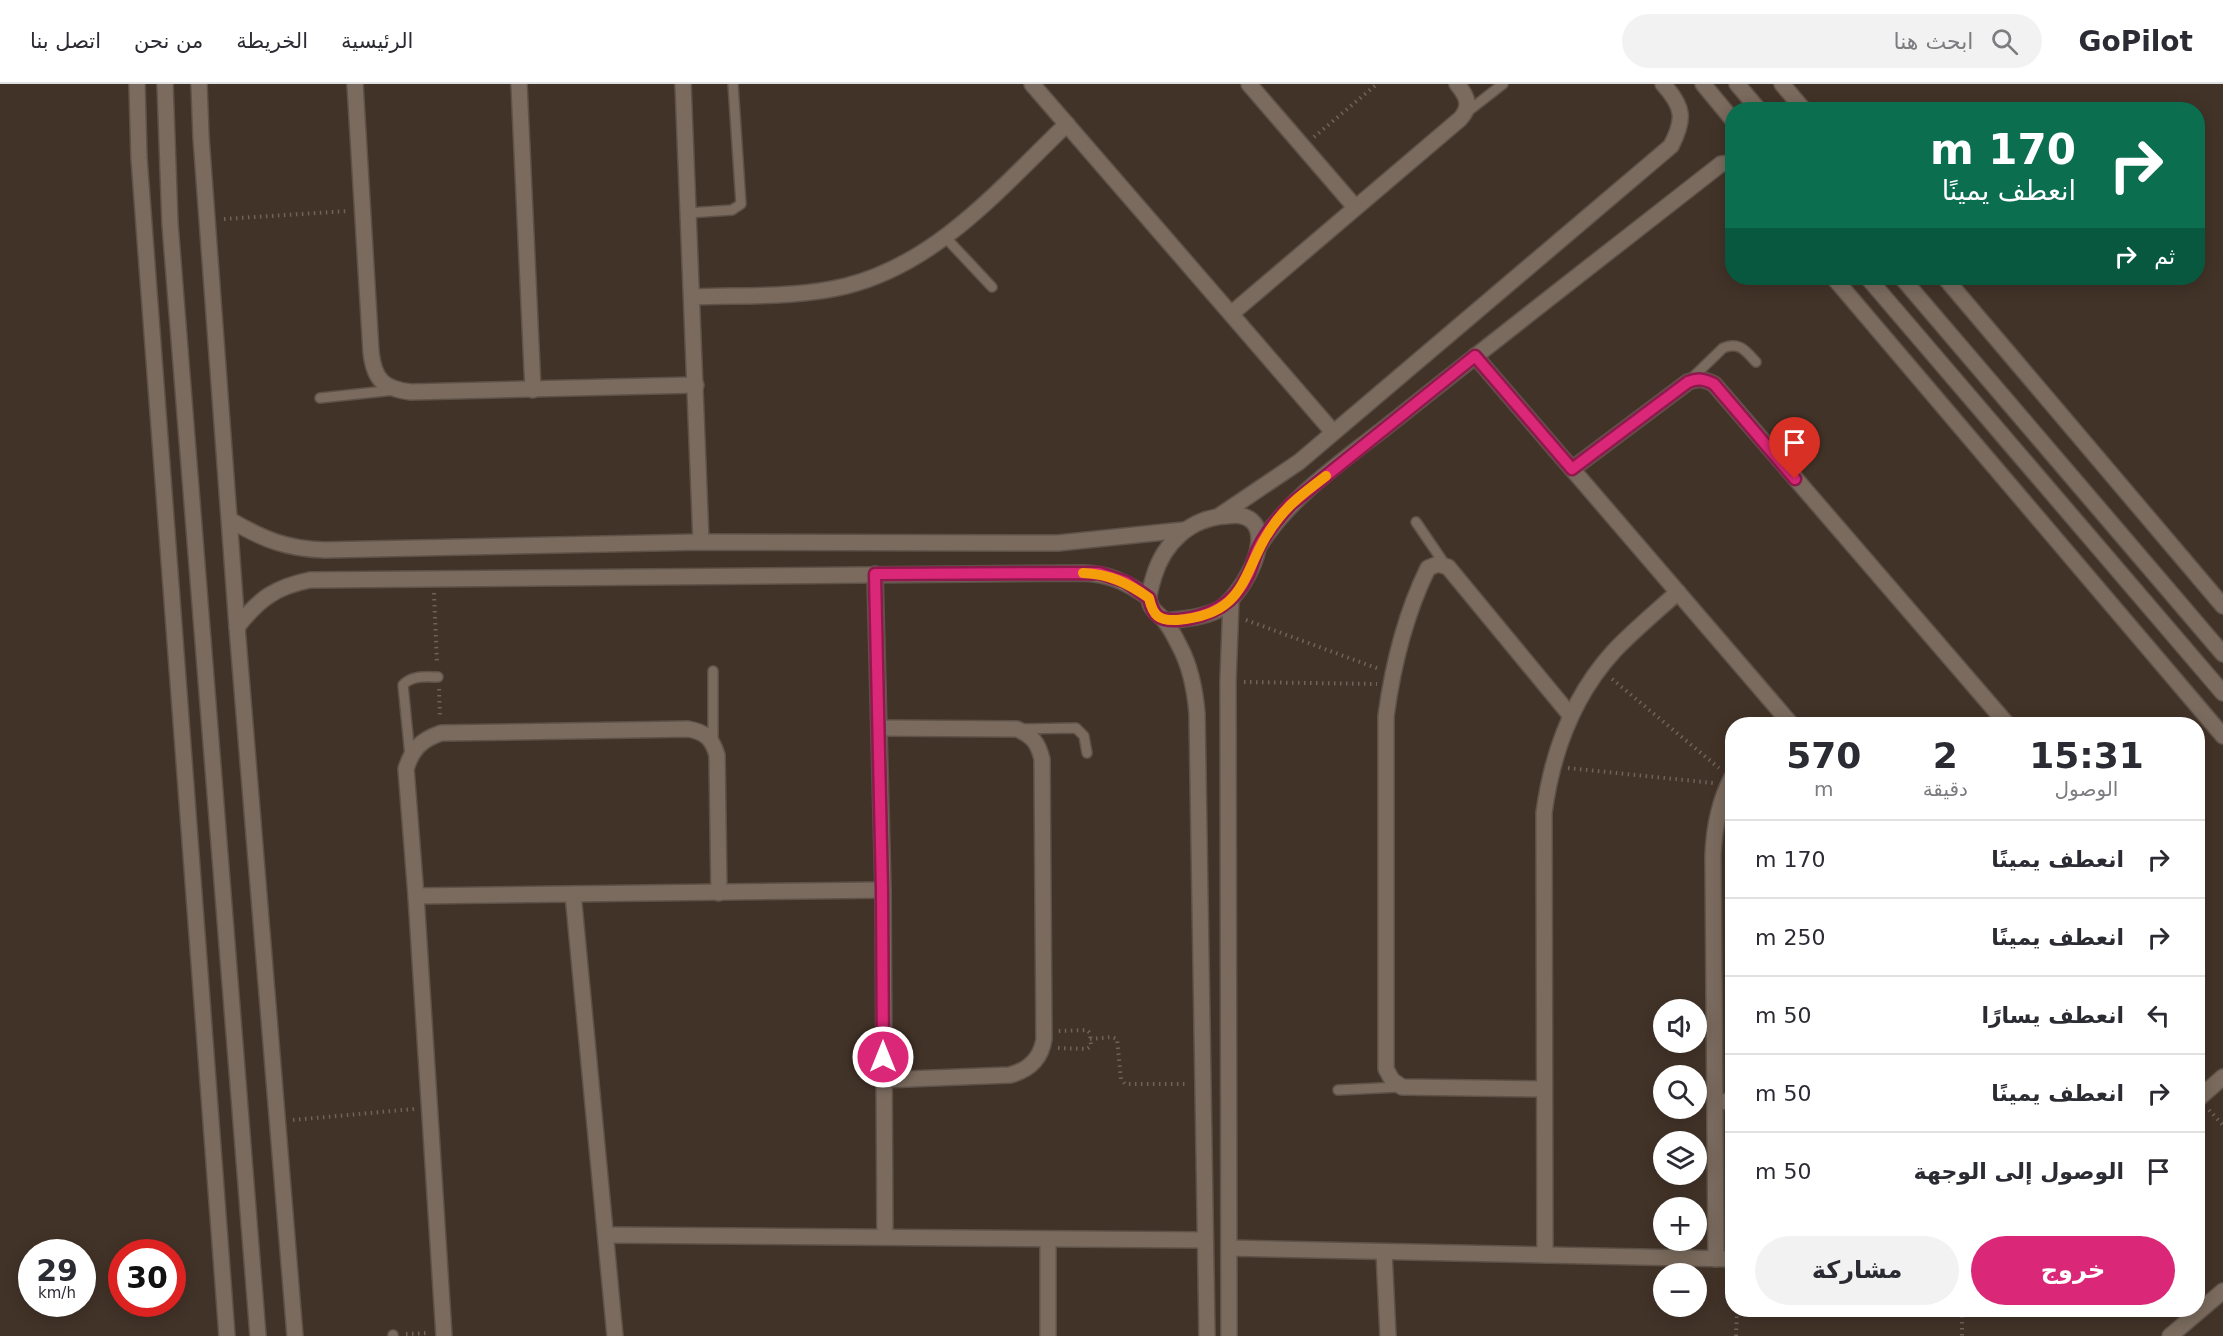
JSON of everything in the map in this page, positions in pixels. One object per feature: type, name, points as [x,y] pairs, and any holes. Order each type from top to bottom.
[{"type":"street","points":[[137,84],[139,158],[228,1336]]},
{"type":"street","points":[[165,84],[170,224],[258,1336]]},
{"type":"street","points":[[200,84],[237,627],[295,1336]]},
{"type":"street","points":[[355,84],[373,368],[381,382],[395,390],[411,392],[696,385]]},
{"type":"street","points":[[519,84],[533,390]]},
{"type":"street","points":[[683,84],[701,542]]},
{"type":"street","points":[[1032,84],[1333,432]]},
{"type":"street","points":[[1249,84],[1355,207]]},
{"type":"street","points":[[1231,314],[1467,112],[1468,102],[1465,93],[1457,84]]},
{"type":"street","points":[[1218,517],[1273,481],[1333,432],[1671,146],[1680,128],[1679,108],[1663,84]]},
{"type":"street","points":[[1702,84],[1725,111]]},
{"type":"street","points":[[1737,84],[1752,102]]},
{"type":"street","points":[[1782,84],[1797,102]]},
{"type":"street","points":[[692,297],[808,292],[845,286],[881,275],[915,258],[946,237],[1067,124]]},
{"type":"street","points":[[1257,550],[1278,518],[1291,504],[1475,356],[1721,164],[1725,164]]},
{"type":"street","points":[[1840,285],[2223,736]]},
{"type":"street","points":[[1874,285],[2223,693]]},
{"type":"street","points":[[1908,285],[2223,654]]},
{"type":"street","points":[[1952,285],[2223,606]]},
{"type":"street","points":[[1475,356],[1678,592],[1781,717]]},
{"type":"street","points":[[1572,469],[1688,382],[1696,379],[1714,384],[2001,717]]},
{"type":"street","points":[[1207,1336],[1197,713],[1195,690],[1181,648],[1165,621],[1151,607],[1149,598],[1158,562],[1169,545],[1185,530],[1195,524],[1218,517],[1239,516],[1247,517],[1254,522],[1259,538],[1247,577],[1231,608],[1228,681],[1230,1336]]},
{"type":"street","points":[[230,520],[261,538],[282,546],[303,550],[701,542],[1058,543],[1185,530]]},
{"type":"street","points":[[1544,1089],[1402,1087],[1392,1080],[1386,1070],[1386,728],[1391,679],[1402,635],[1428,568],[1438,564],[1448,567],[1571,716]]},
{"type":"street","points":[[237,627],[269,594],[289,585],[310,580],[1099,573],[1126,582],[1149,598]]},
{"type":"street","points":[[875,574],[882,890],[885,1237]]},
{"type":"street","points":[[1545,1255],[1545,813],[1552,766],[1571,716],[1600,669],[1615,650],[1678,592]]},
{"type":"street","points":[[1165,621],[1196,618],[1231,608]]},
{"type":"street","points":[[879,728],[1017,729],[1030,735],[1039,746],[1042,759],[1043,1048],[1038,1058],[1030,1066],[1010,1075],[883,1080]]},
{"type":"street","points":[[444,1334],[406,769],[410,756],[417,745],[428,737],[441,733],[688,729],[702,732],[713,741],[717,755],[719,892]]},
{"type":"street","points":[[1716,1259],[1714,832],[1719,808],[1725,794]]},
{"type":"street","points":[[416,896],[882,890]]},
{"type":"street","points":[[573,894],[615,1336]]},
{"type":"street","points":[[2205,1093],[2223,1077]]},
{"type":"street","points":[[1715,1102],[1725,1101]]},
{"type":"street","points":[[606,1234],[1204,1240]]},
{"type":"street","points":[[1048,1239],[1048,1336]]},
{"type":"street","points":[[1229,1248],[1725,1259]]},
{"type":"street","points":[[1384,1252],[1388,1336]]},
{"type":"street","points":[[2205,1306],[2223,1291]]},
{"type":"street","points":[[2170,1336],[2192,1317]]},
{"type":"lane","points":[[688,213],[732,210],[741,204],[733,84]]},
{"type":"lane","points":[[1467,112],[1503,84]]},
{"type":"lane","points":[[946,237],[993,287]]},
{"type":"lane","points":[[1688,382],[1723,348],[1730,345],[1744,348],[1756,362]]},
{"type":"lane","points":[[320,398],[395,390]]},
{"type":"lane","points":[[1416,522],[1448,567]]},
{"type":"lane","points":[[713,670],[713,741]]},
{"type":"lane","points":[[410,756],[404,685],[408,680],[414,678],[438,677]]},
{"type":"lane","points":[[1017,729],[1076,728],[1084,736],[1087,753]]},
{"type":"lane","points":[[1338,1090],[1402,1087]]},
{"type":"path","points":[[1302,147],[1377,84]]},
{"type":"path","points":[[208,220],[362,210]]},
{"type":"path","points":[[433,578],[441,733]]},
{"type":"path","points":[[1231,608],[1391,679]]},
{"type":"path","points":[[1600,669],[1725,775]]},
{"type":"path","points":[[1228,681],[1391,679]]},
{"type":"path","points":[[1552,766],[1725,780]]},
{"type":"path","points":[[1043,1048],[1089,1048],[1090,1039],[1090,1033],[1087,1030],[1044,1031]]},
{"type":"path","points":[[1090,1039],[1112,1037],[1117,1040],[1121,1079],[1125,1084],[1202,1084]]},
{"type":"path","points":[[278,1122],[430,1107]]},
{"type":"path","points":[[1737,1317],[1737,1336]]},
{"type":"path","points":[[1962,1317],[1962,1336]]},
{"type":"path","points":[[393,1336],[444,1334]]},
{"type":"slow traffic","points":[[1083,573],[1099,573],[1126,582],[1149,598],[1151,607],[1165,621],[1196,618],[1209,614],[1221,608],[1239,590],[1247,577],[1257,550],[1278,518],[1291,504],[1326,476]]},
{"type":"route","points":[[883,1057],[875,574],[1099,573],[1126,582],[1149,598],[1151,607],[1165,621],[1196,618],[1209,614],[1221,608],[1239,590],[1247,577],[1257,550],[1278,518],[1291,504],[1475,356],[1572,469],[1688,382],[1696,379],[1714,384],[1795,479]]}]
